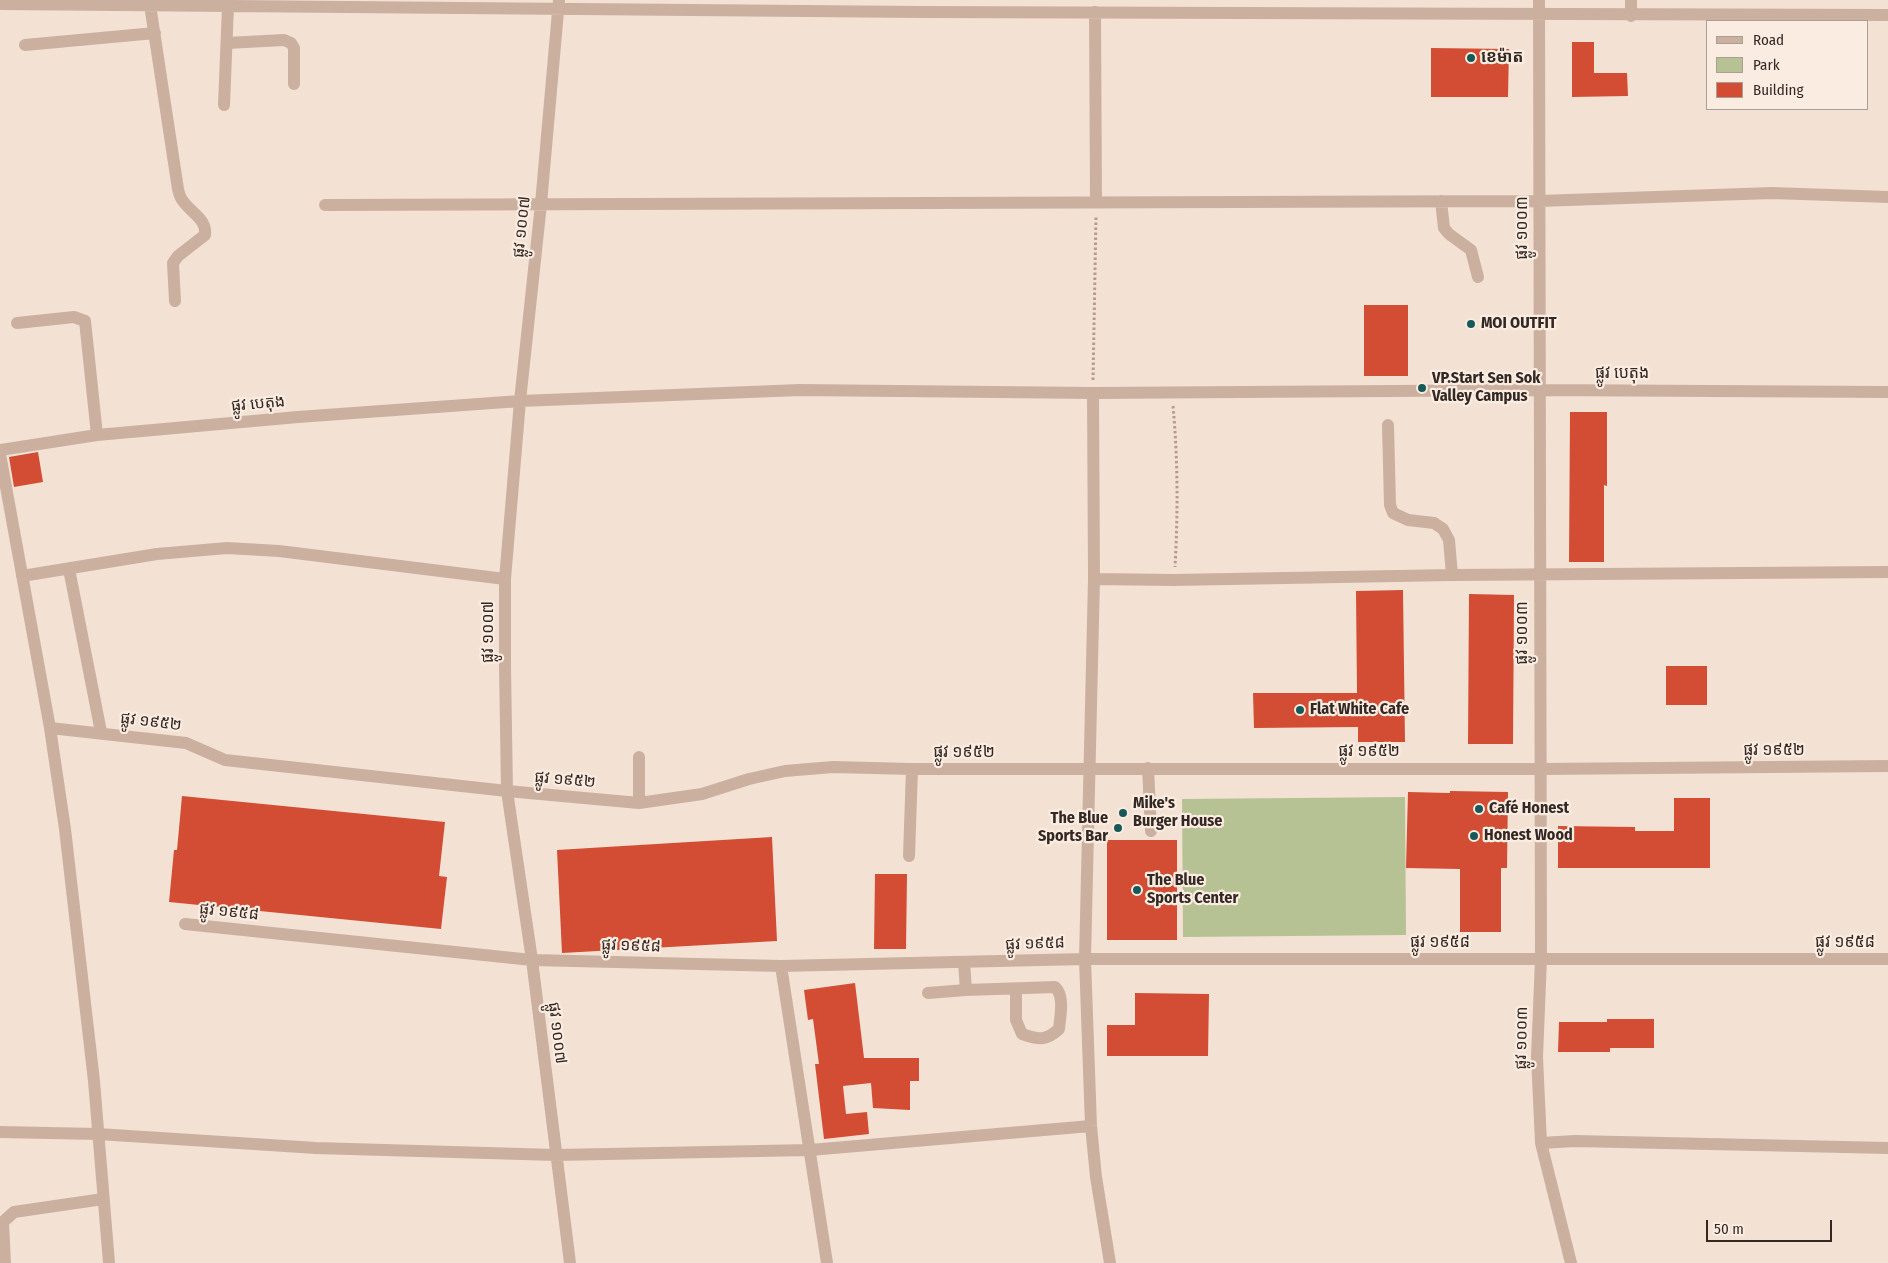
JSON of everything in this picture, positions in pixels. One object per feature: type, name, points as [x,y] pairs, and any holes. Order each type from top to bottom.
[{"type":"street","name":"ផ្លូវ ១០០៣","points":[[1540,0],[1540,959],[1537,1057],[1542,1143],[1571,1263]]},
{"type":"street","points":[[1631,0],[1631,16]]},
{"type":"street","points":[[0,4],[558,4],[1540,16],[1888,15]]},
{"type":"street","points":[[223,4],[227,43],[224,105]]},
{"type":"street","name":"ផ្លូវ ១០០៧","points":[[558,4],[505,579],[507,791],[532,960],[570,1263]]},
{"type":"street","points":[[150,5],[178,189],[182,200],[206,228],[205,235],[178,256],[173,263],[175,301]]},
{"type":"street","points":[[1095,12],[1096,202]]},
{"type":"street","points":[[25,45],[155,33]]},
{"type":"street","points":[[227,43],[284,40],[291,43],[294,48],[294,84]]},
{"type":"street","points":[[325,204],[1539,201],[1772,193],[1888,197]]},
{"type":"street","points":[[1441,201],[1444,228],[1471,250],[1478,277]]},
{"type":"street","points":[[18,323],[74,317],[85,321],[97,435]]},
{"type":"street","name":"ផ្លូវ បេតុង","points":[[0,452],[97,435],[298,417],[520,401],[800,390],[1093,393],[1539,390],[1888,392]]},
{"type":"street","points":[[1093,393],[1094,579],[1085,959],[1096,1177],[1110,1263]]},
{"type":"street","points":[[1388,425],[1390,505],[1393,513],[1408,520],[1434,523],[1443,529],[1450,540],[1452,575]]},
{"type":"street","points":[[0,452],[50,728],[65,829],[94,1081],[108,1263]]},
{"type":"street","points":[[22,576],[157,554],[227,548],[279,551],[505,579]]},
{"type":"street","points":[[69,569],[101,732]]},
{"type":"street","points":[[1094,579],[1174,580],[1452,575],[1888,572]]},
{"type":"street","name":"ផ្លូវ ១៩៥២","points":[[50,728],[101,732],[186,743],[225,760],[507,791],[639,803],[702,794],[749,779],[786,771],[833,767],[912,769],[1540,769],[1888,766]]},
{"type":"street","points":[[639,757],[639,803]]},
{"type":"street","points":[[1148,768],[1151,831]]},
{"type":"street","points":[[909,856],[912,769]]},
{"type":"street","name":"ផ្លូវ ១៩៥៨","points":[[185,924],[532,960],[781,966],[1085,959],[1888,959]]},
{"type":"street","points":[[964,962],[966,990]]},
{"type":"street","points":[[781,966],[827,1263]]},
{"type":"street","points":[[928,994],[966,990],[1016,988],[1055,987],[1059,990],[1060,996],[1059,1029],[1050,1037],[1035,1039],[1022,1034],[1016,1020],[1016,988]]},
{"type":"street","points":[[0,1132],[98,1134],[316,1148],[556,1155],[810,1150],[1092,1126]]},
{"type":"street","points":[[1542,1143],[1585,1141],[1888,1148]]},
{"type":"street","points":[[5,1263],[3,1222],[14,1212],[103,1199]]},
{"type":"path","points":[[1093,393],[1096,202]]},
{"type":"path","points":[[1172,392],[1176,444],[1178,520],[1174,580]]},
{"type":"green space","points":[[1405,797],[1406,935],[1183,937],[1182,799]]},
{"type":"building","points":[[1572,42],[1594,42],[1594,73],[1627,73],[1628,96],[1572,97]]},
{"type":"building","points":[[1431,48],[1509,49],[1508,97],[1431,97]]},
{"type":"building","points":[[1364,305],[1408,305],[1408,376],[1364,376]]},
{"type":"building","points":[[1570,412],[1607,412],[1607,486],[1604,485],[1604,562],[1569,562]]},
{"type":"building","points":[[38,452],[43,482],[14,487],[9,457]]},
{"type":"building","points":[[1403,590],[1405,742],[1358,742],[1358,727],[1254,728],[1253,693],[1357,693],[1356,591]]},
{"type":"building","points":[[1469,594],[1514,595],[1513,744],[1468,744]]},
{"type":"building","points":[[1666,666],[1707,666],[1707,705],[1666,705]]},
{"type":"building","points":[[1450,791],[1508,792],[1507,868],[1501,868],[1501,932],[1460,932],[1460,869],[1406,868],[1408,792],[1450,793]]},
{"type":"building","points":[[182,796],[445,822],[439,876],[447,877],[441,929],[169,902],[174,850],[177,850]]},
{"type":"building","points":[[1674,798],[1710,798],[1710,868],[1558,868],[1558,826],[1635,827],[1635,831],[1674,831]]},
{"type":"building","points":[[772,837],[777,941],[562,953],[557,850]]},
{"type":"building","points":[[1107,840],[1177,840],[1177,940],[1107,940]]},
{"type":"building","points":[[875,874],[907,874],[906,949],[874,949]]},
{"type":"building","points":[[855,983],[864,1058],[919,1058],[919,1081],[910,1081],[910,1110],[873,1108],[871,1083],[843,1086],[846,1114],[867,1112],[869,1134],[824,1139],[815,1064],[819,1064],[813,1019],[808,1020],[804,990]]},
{"type":"building","points":[[1135,993],[1209,994],[1208,1056],[1107,1056],[1107,1025],[1135,1025]]},
{"type":"building","points":[[1607,1019],[1654,1019],[1654,1048],[1610,1048],[1610,1052],[1558,1052],[1559,1022],[1607,1022]]},
{"type":"place","name":"ខេម៉ាត","points":[[1471,58]]},
{"type":"place","name":"MOI OUTFIT","points":[[1471,324]]},
{"type":"place","name":"VP.Start Sen Sok Valley Campus","points":[[1422,388]]},
{"type":"place","name":"Flat White Cafe","points":[[1300,710]]},
{"type":"place","name":"Café Honest","points":[[1479,809]]},
{"type":"place","name":"Mike's Burger House","points":[[1123,813]]},
{"type":"place","name":"The Blue Sports Bar","points":[[1118,828]]},
{"type":"place","name":"Honest Wood","points":[[1474,836]]},
{"type":"place","name":"The Blue Sports Center","points":[[1137,890]]}]
